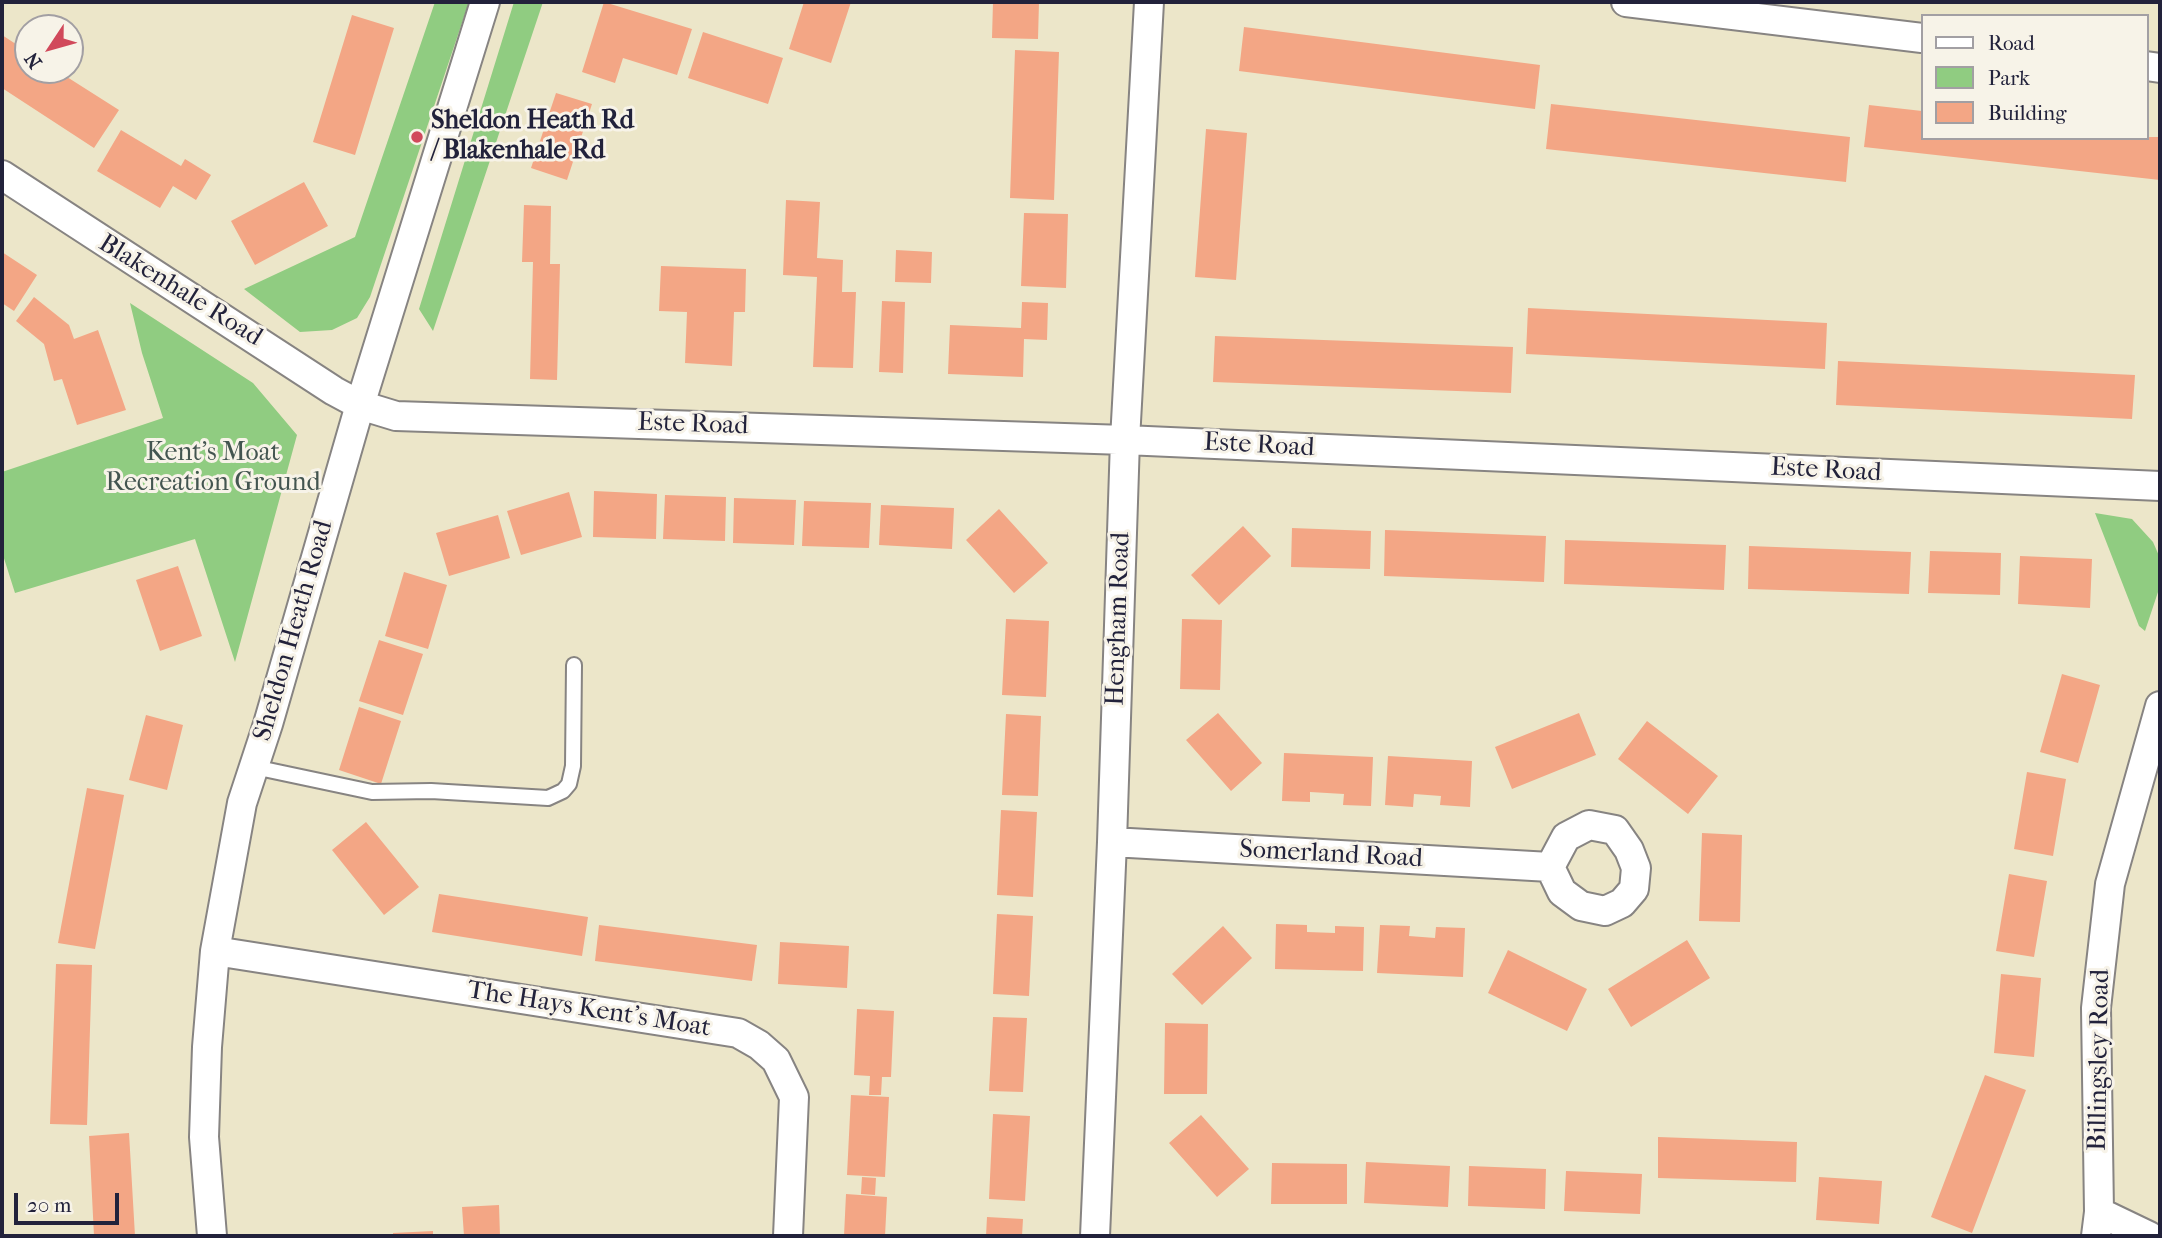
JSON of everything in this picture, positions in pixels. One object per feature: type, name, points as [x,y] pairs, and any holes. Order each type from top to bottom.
[{"type":"street","name":"Sheldon Heath Road","points":[[212,1236],[204,1137],[207,1047],[215,951],[242,803],[359,405],[485,2]]},
{"type":"street","name":"Hengham Road","points":[[1095,1236],[1112,842],[1125,440],[1149,2]]},
{"type":"street","points":[[1626,2],[1920,38]]},
{"type":"street","name":"Blakenhale Road","points":[[2,175],[359,405]]},
{"type":"street","name":"Este Road","points":[[359,405],[397,416],[1125,440],[2160,486]]},
{"type":"street","name":"Billingsley Road","points":[[2097,1224],[2096,1008],[2110,884],[2160,706]]},
{"type":"street","name":"Somerland Road","points":[[1112,842],[1550,867]]},
{"type":"street","name":"The Hays Kent's Moat","points":[[215,951],[738,1033],[759,1045],[775,1060],[794,1097],[788,1236]]},
{"type":"street","points":[[2097,1224],[2149,1236]]},
{"type":"lane","points":[[254,767],[372,792],[431,791],[548,798],[564,791],[569,784],[573,766],[574,665]]},
{"type":"green space","points":[[435,2],[469,2],[370,297],[357,318],[332,330],[300,332],[244,289],[355,237]]},
{"type":"green space","points":[[514,2],[543,2],[433,331],[419,309]]},
{"type":"green space","name":"Kent's Moat Recreation Ground","points":[[130,303],[253,383],[297,435],[235,662],[195,539],[15,593],[2,552],[2,472],[163,418],[142,353]]},
{"type":"green space","points":[[2095,513],[2132,519],[2153,542],[2160,558],[2160,586],[2145,631],[2139,626]]},
{"type":"building","points":[[604,2],[692,29],[677,75],[623,58],[615,83],[582,72]]},
{"type":"building","points":[[804,2],[851,2],[831,63],[789,49]]},
{"type":"building","points":[[993,2],[1039,2],[1038,39],[992,38]]},
{"type":"building","points":[[352,15],[394,28],[355,155],[313,142]]},
{"type":"building","points":[[1244,27],[1540,65],[1535,109],[1239,71]]},
{"type":"building","points":[[703,32],[783,58],[768,104],[688,78]]},
{"type":"building","points":[[2,35],[14,43],[14,84],[78,84],[119,110],[94,148],[2,88]]},
{"type":"building","points":[[1015,50],[1059,52],[1054,200],[1010,198]]},
{"type":"building","points":[[556,93],[592,104],[567,180],[531,168]]},
{"type":"building","points":[[1551,104],[1850,137],[1846,182],[1546,149]]},
{"type":"building","points":[[1869,105],[1920,111],[1920,140],[2148,140],[2148,137],[2160,137],[2160,180],[1864,147]]},
{"type":"building","points":[[1206,129],[1247,133],[1236,280],[1195,277]]},
{"type":"building","points":[[121,130],[181,166],[185,159],[211,175],[196,200],[173,186],[160,208],[97,171]]},
{"type":"building","points":[[304,182],[328,226],[255,265],[231,221]]},
{"type":"building","points":[[786,200],[820,202],[817,258],[843,260],[842,292],[856,292],[853,368],[813,367],[817,277],[783,275]]},
{"type":"building","points":[[524,205],[551,206],[550,264],[560,264],[557,380],[530,379],[533,262],[522,262]]},
{"type":"building","points":[[1024,213],[1068,214],[1066,288],[1021,286]]},
{"type":"building","points":[[896,250],[932,252],[931,283],[895,282]]},
{"type":"building","points":[[2,252],[37,275],[14,311],[2,303]]},
{"type":"building","points":[[661,266],[746,269],[745,312],[734,312],[732,366],[685,363],[687,312],[659,311]]},
{"type":"building","points":[[34,297],[69,325],[74,339],[98,330],[126,410],[77,425],[62,379],[54,381],[44,344],[16,321]]},
{"type":"building","points":[[882,301],[905,302],[903,373],[879,372]]},
{"type":"building","points":[[1022,302],[1048,303],[1047,340],[1024,339],[1023,377],[948,374],[950,325],[1021,328]]},
{"type":"building","points":[[1528,308],[1827,323],[1825,369],[1526,354]]},
{"type":"building","points":[[1215,336],[1513,347],[1511,393],[1213,382]]},
{"type":"building","points":[[1838,361],[2135,375],[2132,419],[1836,405]]},
{"type":"building","points":[[594,491],[657,494],[656,539],[593,537]]},
{"type":"building","points":[[569,492],[582,537],[521,555],[507,511]]},
{"type":"building","points":[[665,495],[726,497],[725,541],[663,539]]},
{"type":"building","points":[[734,498],[796,500],[794,545],[733,543]]},
{"type":"building","points":[[804,501],[871,503],[869,548],[802,546]]},
{"type":"building","points":[[881,505],[954,508],[952,549],[879,545]]},
{"type":"building","points":[[999,509],[1048,563],[1014,593],[966,540]]},
{"type":"building","points":[[498,515],[510,558],[449,576],[436,533]]},
{"type":"building","points":[[1243,526],[1271,556],[1219,605],[1191,575]]},
{"type":"building","points":[[1292,528],[1371,531],[1370,569],[1291,567]]},
{"type":"building","points":[[1385,530],[1546,536],[1544,582],[1384,576]]},
{"type":"building","points":[[1565,540],[1726,545],[1724,590],[1564,584]]},
{"type":"building","points":[[1749,546],[1911,552],[1909,594],[1748,589]]},
{"type":"building","points":[[1930,551],[2001,553],[2000,595],[1928,593]]},
{"type":"building","points":[[2020,556],[2092,559],[2090,608],[2018,604]]},
{"type":"building","points":[[178,566],[202,636],[160,651],[136,580]]},
{"type":"building","points":[[404,572],[447,585],[428,649],[385,636]]},
{"type":"building","points":[[1006,619],[1049,621],[1046,697],[1002,695]]},
{"type":"building","points":[[1182,619],[1222,620],[1220,690],[1180,689]]},
{"type":"building","points":[[379,640],[423,654],[403,715],[359,701]]},
{"type":"building","points":[[2062,674],[2100,685],[2078,763],[2040,752]]},
{"type":"building","points":[[359,707],[401,721],[381,784],[339,770]]},
{"type":"building","points":[[1218,713],[1262,763],[1231,791],[1186,740]]},
{"type":"building","points":[[1579,713],[1596,755],[1512,789],[1495,747]]},
{"type":"building","points":[[1006,714],[1041,716],[1038,796],[1002,795]]},
{"type":"building","points":[[146,715],[183,725],[167,790],[129,780]]},
{"type":"building","points":[[1647,721],[1718,776],[1688,814],[1618,759]]},
{"type":"building","points":[[1284,753],[1373,757],[1371,806],[1343,805],[1344,794],[1310,792],[1310,802],[1282,801]]},
{"type":"building","points":[[1388,756],[1472,761],[1470,807],[1440,805],[1441,796],[1414,794],[1413,807],[1385,805]]},
{"type":"building","points":[[2027,772],[2066,779],[2053,856],[2014,849]]},
{"type":"building","points":[[87,788],[124,795],[95,949],[58,943]]},
{"type":"building","points":[[1001,810],[1037,812],[1033,897],[997,895]]},
{"type":"building","points":[[366,822],[419,887],[384,915],[332,850]]},
{"type":"building","points":[[1702,833],[1742,835],[1740,922],[1699,921]]},
{"type":"building","points":[[2009,874],[2047,881],[2034,957],[1996,951]]},
{"type":"building","points":[[439,894],[588,917],[582,956],[432,932]]},
{"type":"building","points":[[997,914],[1033,916],[1029,996],[993,994]]},
{"type":"building","points":[[1276,924],[1307,925],[1307,932],[1335,933],[1335,926],[1364,927],[1363,971],[1275,969]]},
{"type":"building","points":[[599,925],[757,945],[752,981],[595,961]]},
{"type":"building","points":[[1380,925],[1410,926],[1409,936],[1435,938],[1436,927],[1465,928],[1463,977],[1377,973]]},
{"type":"building","points":[[1223,926],[1252,958],[1202,1005],[1172,974]]},
{"type":"building","points":[[1687,940],[1710,978],[1631,1027],[1608,989]]},
{"type":"building","points":[[780,942],[849,946],[847,988],[778,984]]},
{"type":"building","points":[[1508,950],[1587,989],[1567,1031],[1488,993]]},
{"type":"building","points":[[56,964],[92,965],[87,1125],[50,1124]]},
{"type":"building","points":[[2001,974],[2041,978],[2034,1057],[1994,1053]]},
{"type":"building","points":[[857,1009],[894,1011],[891,1077],[882,1077],[881,1095],[869,1095],[870,1076],[854,1075]]},
{"type":"building","points":[[993,1017],[1027,1018],[1023,1092],[989,1091]]},
{"type":"building","points":[[1165,1023],[1208,1024],[1207,1094],[1164,1094]]},
{"type":"building","points":[[1985,1075],[2026,1090],[1972,1233],[1931,1217]]},
{"type":"building","points":[[851,1095],[889,1097],[885,1177],[847,1175]]},
{"type":"building","points":[[993,1114],[1030,1116],[1025,1201],[989,1199]]},
{"type":"building","points":[[1201,1115],[1249,1169],[1217,1197],[1169,1143]]},
{"type":"building","points":[[129,1133],[135,1236],[94,1236],[89,1136]]},
{"type":"building","points":[[1658,1137],[1797,1142],[1796,1182],[1658,1178]]},
{"type":"building","points":[[1366,1162],[1450,1166],[1448,1207],[1364,1203]]},
{"type":"building","points":[[1272,1163],[1347,1164],[1347,1204],[1271,1204]]},
{"type":"building","points":[[1469,1166],[1546,1169],[1545,1209],[1468,1206]]},
{"type":"building","points":[[1566,1171],[1642,1174],[1640,1214],[1564,1211]]},
{"type":"building","points":[[862,1177],[876,1178],[875,1195],[861,1194]]},
{"type":"building","points":[[1819,1177],[1882,1181],[1879,1224],[1816,1220]]},
{"type":"building","points":[[846,1194],[887,1197],[885,1236],[844,1236]]},
{"type":"building","points":[[499,1205],[500,1236],[464,1236],[462,1207]]},
{"type":"building","points":[[987,1217],[1023,1219],[1022,1236],[986,1236]]},
{"type":"building","points":[[433,1231],[433,1236],[393,1236],[393,1233]]},
{"type":"place","name":"Sheldon Heath Rd / Blakenhale Rd","points":[[417,137]]}]
